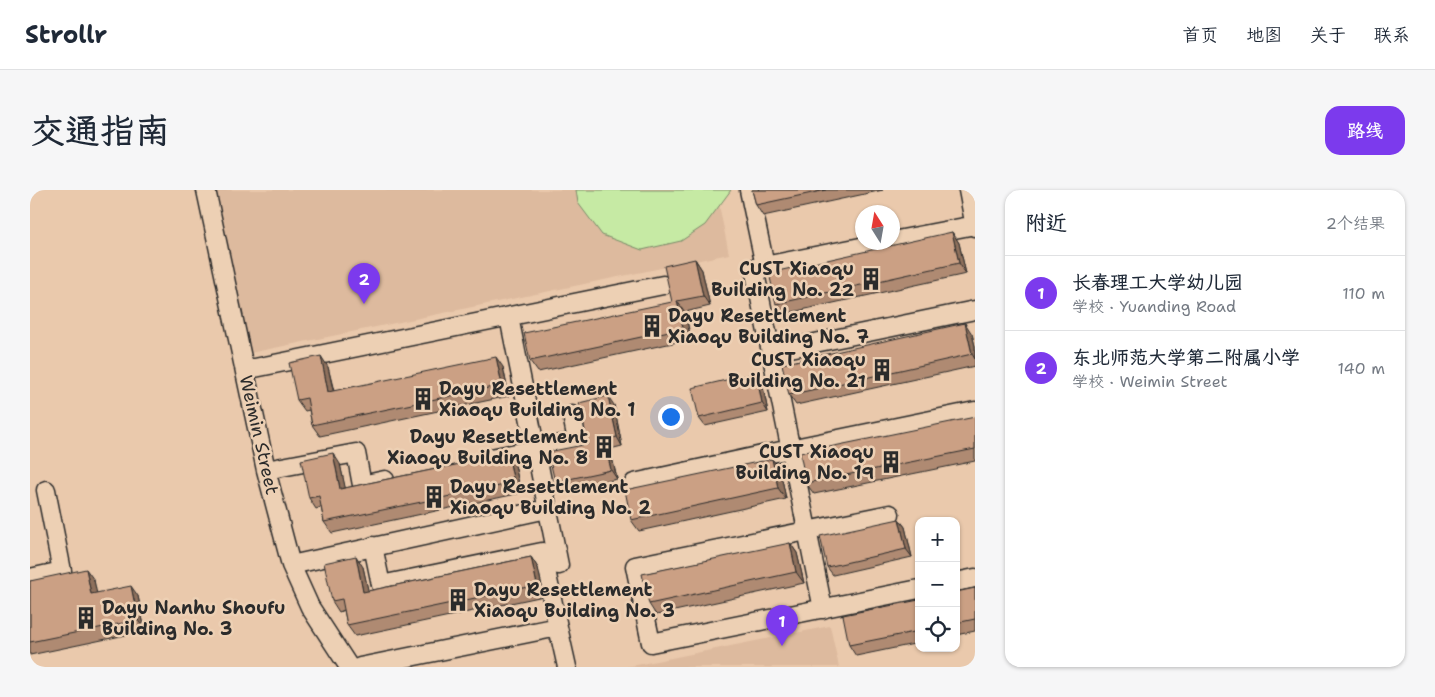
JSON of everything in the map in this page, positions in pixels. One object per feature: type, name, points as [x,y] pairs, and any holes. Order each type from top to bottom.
[{"type":"street","name":"Weimin Street","points":[[206,190],[266,470],[291,565],[310,607],[349,667]]},
{"type":"street","points":[[749,190],[765,266]]},
{"type":"street","points":[[900,240],[975,226],[968,190]]},
{"type":"street","points":[[823,609],[754,268],[855,248]]},
{"type":"street","points":[[245,370],[663,285]]},
{"type":"street","points":[[771,352],[975,310]]},
{"type":"street","points":[[509,317],[558,565]]},
{"type":"street","points":[[634,483],[975,411]]},
{"type":"street","points":[[468,463],[577,441],[572,415]]},
{"type":"street","points":[[266,470],[356,453],[362,485],[401,477]]},
{"type":"street","points":[[30,578],[62,571],[46,490]]},
{"type":"street","points":[[291,565],[547,509]]},
{"type":"street","points":[[890,514],[635,566],[651,643],[915,590]]},
{"type":"street","points":[[373,546],[381,585],[542,552],[567,667]]},
{"type":"street","points":[[960,581],[975,578]]},
{"type":"street","points":[[360,667],[558,627]]},
{"type":"shaded area","points":[[216,190],[716,190],[729,254],[250,353]]},
{"type":"shaded area","points":[[830,626],[839,667],[627,667]]},
{"type":"green space","points":[[576,190],[731,190],[705,225],[681,241],[642,250],[602,235],[578,203]]},
{"type":"building","points":[[752,190],[826,190],[756,205]]},
{"type":"building","name":"CUST Xiaoqu Building No. 22","points":[[952,232],[959,263],[776,304],[769,273],[872,250],[900,250],[900,244]]},
{"type":"building","points":[[695,259],[703,296],[677,301],[683,328],[530,361],[524,333],[672,302],[664,266]]},
{"type":"building","points":[[965,323],[972,354],[789,395],[782,364]]},
{"type":"building","name":"Dayu Resettlement Xiaoqu Building No. 1","points":[[321,356],[328,392],[496,357],[502,385],[312,425],[307,398],[297,400],[289,363]]},
{"type":"building","points":[[756,373],[762,403],[699,418],[692,388]]},
{"type":"building","name":"Dayu Resettlement Xiaoqu Building No. 8","points":[[608,396],[617,437],[604,440],[611,470],[555,482],[548,452],[588,444],[579,403]]},
{"type":"building","points":[[975,417],[975,449],[806,483],[800,453]]},
{"type":"building","name":"Dayu Resettlement Xiaoqu Building No. 2","points":[[333,453],[340,489],[508,454],[514,483],[324,522],[319,496],[309,498],[301,460]]},
{"type":"building","points":[[772,459],[778,488],[631,520],[625,490]]},
{"type":"building","points":[[899,519],[906,549],[827,567],[820,536]]},
{"type":"building","points":[[790,543],[796,572],[649,604],[642,574]]},
{"type":"building","name":"Dayu Resettlement Xiaoqu Building No. 3","points":[[356,556],[363,592],[531,557],[537,585],[347,625],[342,599],[332,601],[324,563]]},
{"type":"building","name":"Dayu Nanhu Shoufu Building No. 3","points":[[86,569],[91,594],[131,586],[138,620],[30,642],[30,581]]},
{"type":"building","points":[[975,588],[975,619],[960,622],[960,591]]},
{"type":"building","points":[[915,601],[915,632],[849,645],[843,615]]},
{"type":"place","name":"CUST Xiaoqu Building No. 22","points":[[871,279]]},
{"type":"place","name":"东北师范大学第二附属小学","points":[[364,304]]},
{"type":"place","name":"Dayu Resettlement Xiaoqu Building No. 7","points":[[652,326]]},
{"type":"place","name":"CUST Xiaoqu Building No. 21","points":[[882,370]]},
{"type":"place","name":"Dayu Resettlement Xiaoqu Building No. 1","points":[[423,399]]},
{"type":"place","name":"Dayu Resettlement Xiaoqu Building No. 8","points":[[604,447]]},
{"type":"place","name":"CUST Xiaoqu Building No. 19","points":[[891,462]]},
{"type":"place","name":"Dayu Resettlement Xiaoqu Building No. 2","points":[[434,497]]},
{"type":"place","name":"Dayu Resettlement Xiaoqu Building No. 3","points":[[458,600]]},
{"type":"place","name":"Dayu Nanhu Shoufu Building No. 3","points":[[86,618]]},
{"type":"place","name":"长春理工大学幼儿园","points":[[782,646]]}]
